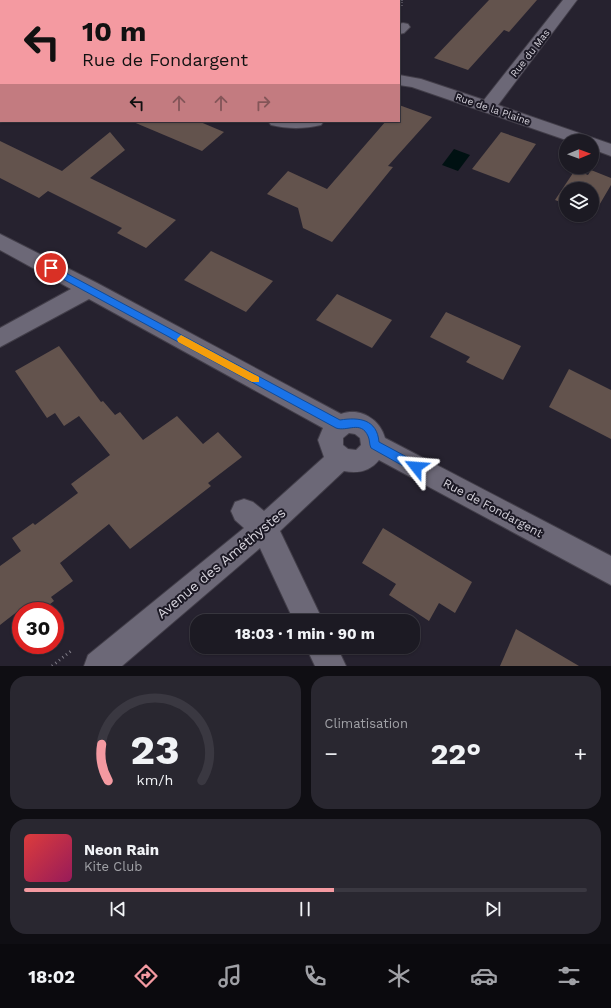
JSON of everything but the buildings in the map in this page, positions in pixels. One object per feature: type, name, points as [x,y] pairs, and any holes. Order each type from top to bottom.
[{"type":"street","name":"Rue du Mas","points":[[488,107],[570,0]]},
{"type":"street","name":"Rue de la Plaine","points":[[400,80],[415,82],[566,134]]},
{"type":"street","points":[[287,122],[306,122]]},
{"type":"street","points":[[599,146],[611,150]]},
{"type":"street","points":[[0,240],[339,425]]},
{"type":"street","points":[[0,338],[90,289]]},
{"type":"street","points":[[356,422],[364,425],[370,430],[374,437],[374,445],[371,452],[365,458],[358,461],[349,461],[341,458],[334,452],[330,445],[333,430],[339,425],[356,422]]},
{"type":"street","name":"Rue de Fondargent","points":[[374,445],[611,571]]},
{"type":"street","name":"Avenue des Améthystes","points":[[98,666],[264,528],[341,458]]},
{"type":"street","points":[[244,511],[264,528],[306,614]]},
{"type":"street","points":[[324,654],[330,666]]},
{"type":"shaded area","points":[[454,149],[470,155],[458,171],[442,165]]},
{"type":"slow traffic","points":[[181,339],[256,379]]},
{"type":"route","points":[[51,268],[339,425],[347,422],[356,422],[364,425],[370,430],[374,437],[374,445],[416,467]]}]
